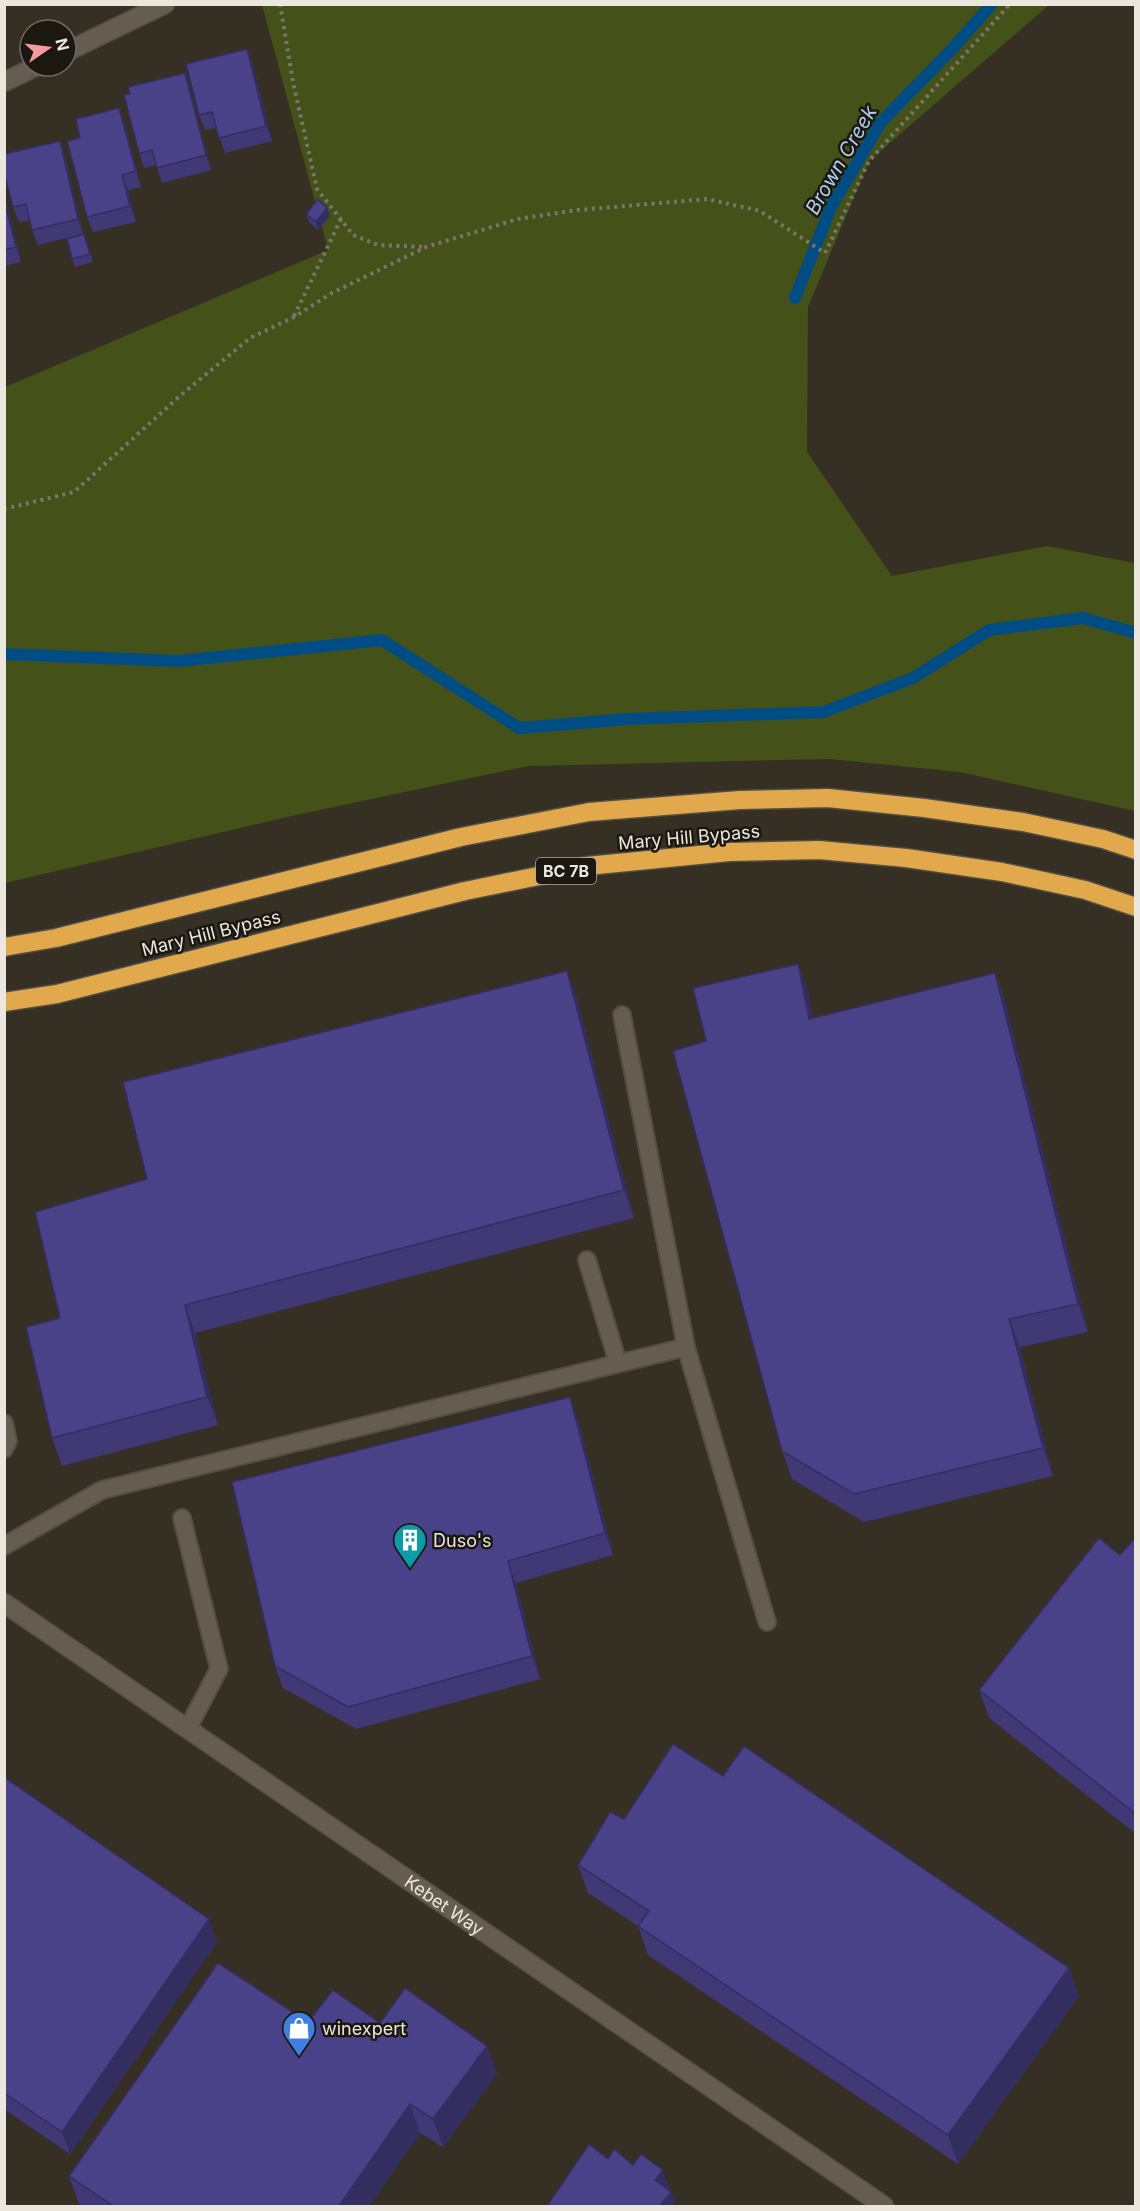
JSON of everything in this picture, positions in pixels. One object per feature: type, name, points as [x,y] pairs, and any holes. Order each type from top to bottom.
[{"type":"highway","name":"Mary Hill Bypass","points":[[4,947],[56,938],[461,837],[589,812],[740,800],[828,798],[924,808],[1023,822],[1136,850]]},
{"type":"highway","name":"Mary Hill Bypass","points":[[4,1002],[57,994],[465,891],[587,866],[729,852],[819,850],[906,858],[1002,872],[1085,890],[1136,907]]},
{"type":"street","points":[[78,46],[165,4]]},
{"type":"street","points":[[4,82],[18,75]]},
{"type":"street","name":"Kebet Way","points":[[4,1603],[884,2206]]},
{"type":"lane","points":[[622,1015],[686,1347],[767,1622]]},
{"type":"lane","points":[[587,1260],[618,1364]]},
{"type":"lane","points":[[4,1546],[102,1490],[686,1347]]},
{"type":"lane","points":[[4,1423],[8,1441],[4,1449]]},
{"type":"lane","points":[[182,1518],[219,1669],[188,1728]]},
{"type":"path","points":[[280,4],[293,82],[317,189],[352,235],[378,245],[426,247]]},
{"type":"path","points":[[4,509],[74,492],[182,395],[250,338],[294,317],[332,293],[426,247],[518,219],[579,210],[707,199],[760,211],[825,253],[869,161],[1010,4]]},
{"type":"path","points":[[294,317],[341,219]]},
{"type":"green space","points":[[262,5],[1049,5],[869,161],[808,307],[807,452],[892,576],[1047,546],[1135,563],[1135,811],[960,772],[829,759],[528,766],[296,815],[5,883],[5,387],[328,250]]},
{"type":"building","points":[[247,49],[266,126],[219,138],[212,112],[199,115],[186,64]]},
{"type":"building","points":[[185,73],[206,155],[157,168],[152,150],[139,153],[124,95],[130,94],[128,87]]},
{"type":"building","points":[[119,108],[136,171],[122,175],[130,206],[87,217],[67,141],[80,138],[76,119]]},
{"type":"building","points":[[60,141],[78,219],[32,230],[26,204],[13,207],[4,173],[4,154]]},
{"type":"building","points":[[318,199],[327,208],[316,222],[306,214]]},
{"type":"building","points":[[4,200],[16,247],[4,250]]},
{"type":"building","points":[[84,234],[90,254],[72,259],[67,239]]},
{"type":"building","points":[[798,964],[809,1019],[995,973],[1078,1304],[1009,1319],[1043,1448],[854,1494],[782,1451],[673,1051],[706,1041],[693,988]]},
{"type":"building","points":[[567,971],[624,1190],[185,1305],[207,1397],[52,1438],[26,1327],[60,1318],[35,1212],[147,1179],[123,1082]]},
{"type":"building","name":"Duso's","points":[[570,1397],[605,1533],[508,1561],[532,1656],[348,1707],[275,1666],[232,1482]]},
{"type":"building","points":[[1136,1537],[1136,1814],[979,1690],[1099,1538],[1120,1555]]},
{"type":"building","points":[[673,1744],[723,1776],[744,1746],[1069,1968],[948,2135],[638,1926],[649,1911],[578,1865],[610,1812],[624,1819]]},
{"type":"building","points":[[4,1777],[209,1919],[62,2132],[4,2093]]},
{"type":"building","points":[[218,1963],[308,2022],[333,1990],[380,2023],[405,1988],[487,2046],[433,2119],[410,2104],[339,2206],[113,2206],[69,2176]]},
{"type":"building","points":[[589,2144],[608,2159],[614,2149],[633,2165],[641,2154],[663,2170],[655,2180],[671,2192],[660,2206],[547,2206]]},
{"type":"waterway","name":"Brown Creek","points":[[795,298],[831,207],[881,122],[992,4]]},
{"type":"waterway","points":[[4,654],[178,661],[382,640],[519,728],[627,719],[823,712],[913,678],[989,630],[1083,618],[1136,633]]},
{"type":"place","name":"Duso's","points":[[410,1569]]},
{"type":"place","name":"winexpert","points":[[299,2057]]}]
